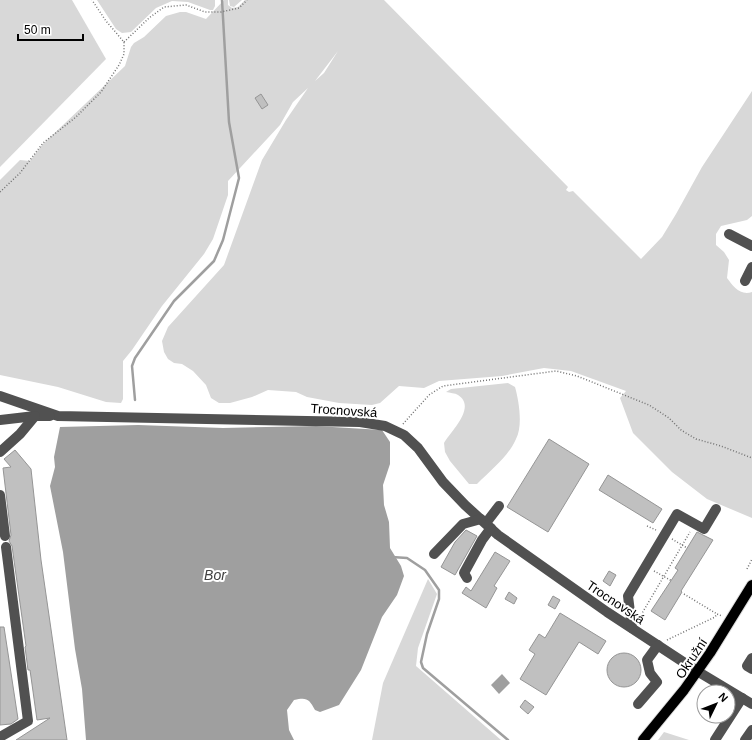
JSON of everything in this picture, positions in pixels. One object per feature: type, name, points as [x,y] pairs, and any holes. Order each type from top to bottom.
[{"type":"main road","name":"Okružní","points":[[643,740],[684,690],[710,653],[752,585]]},
{"type":"street","points":[[729,234],[752,246]]},
{"type":"street","points":[[745,281],[752,267]]},
{"type":"street","name":"Trocnovská","points":[[0,396],[58,416],[360,422],[385,426],[404,435],[418,448],[443,482],[486,523],[554,575],[697,671],[752,704]]},
{"type":"street","points":[[0,452],[20,434],[35,416]]},
{"type":"street","points":[[0,420],[35,416],[58,416]]},
{"type":"street","points":[[0,495],[5,536]]},
{"type":"street","points":[[467,578],[464,573],[482,540],[486,523],[499,506]]},
{"type":"street","points":[[632,628],[628,596],[677,514],[704,529],[716,509]]},
{"type":"street","points":[[434,554],[463,524],[486,523]]},
{"type":"street","points":[[0,737],[28,722],[6,547]]},
{"type":"street","points":[[638,704],[656,682],[650,673],[647,660],[658,645]]},
{"type":"street","points":[[752,658],[747,666],[752,669]]},
{"type":"street","points":[[715,740],[742,698]]},
{"type":"street","points":[[746,740],[752,730]]},
{"type":"path","points":[[0,192],[20,173],[43,143],[76,117],[101,92],[119,65],[124,54],[124,42],[106,21],[92,0]]},
{"type":"path","points":[[124,42],[149,18],[164,7],[186,4],[205,12],[220,12],[239,8],[246,0]]},
{"type":"path","points":[[396,432],[429,395],[443,386],[556,371],[577,376],[649,405],[669,418],[681,430],[696,438],[752,458]]},
{"type":"path","points":[[640,615],[695,523]]},
{"type":"path","points":[[748,568],[752,559]]},
{"type":"path","points":[[646,566],[672,581]]},
{"type":"path","points":[[684,594],[722,616]]},
{"type":"path","points":[[667,640],[715,617],[717,614]]},
{"type":"shaded area","points":[[0,0],[72,0],[106,59],[0,167]]},
{"type":"shaded area","points":[[97,0],[215,0],[215,6],[213,10],[210,10],[188,2],[172,1],[156,8],[131,32],[122,33],[116,29]]},
{"type":"shaded area","points":[[224,0],[228,0],[228,5],[232,8],[238,7],[245,0],[384,0],[568,187],[566,190],[569,192],[573,191],[641,259],[662,237],[702,167],[752,91],[752,216],[747,220],[721,226],[716,234],[716,245],[724,252],[729,260],[727,278],[729,281],[737,290],[744,293],[752,292],[752,518],[707,499],[672,472],[633,433],[620,398],[626,391],[571,371],[544,368],[502,376],[439,381],[424,388],[399,386],[380,403],[372,405],[339,403],[307,397],[296,392],[268,390],[252,397],[230,403],[219,403],[211,398],[206,385],[193,371],[182,364],[174,363],[168,359],[164,352],[162,341],[168,327],[224,265],[262,160],[286,120],[308,88],[293,102],[280,125],[228,181],[228,195],[213,239],[204,254],[162,306],[123,361],[123,399],[121,403],[106,402],[58,387],[0,375],[0,180],[20,160],[30,161],[42,145],[125,66],[131,47],[134,43],[144,37],[166,16],[186,12],[206,19]],"holes":[[[338,51],[324,73],[315,81]]]},
{"type":"shaded area","points":[[229,0],[242,0],[234,7],[230,6]]},
{"type":"shaded area","points":[[508,383],[515,387],[518,399],[520,421],[518,434],[513,446],[499,463],[477,484],[469,484],[450,461],[445,452],[444,443],[461,419],[465,406],[463,400],[458,395],[446,392],[451,389]]},
{"type":"shaded area","points":[[428,579],[437,594],[418,648],[416,666],[501,740],[372,740],[383,683]]},
{"type":"shaded area","points":[[664,732],[689,740],[658,740]]},
{"type":"water","name":"Bor","points":[[138,425],[223,428],[316,426],[382,430],[390,442],[390,464],[383,485],[384,505],[389,522],[390,548],[401,566],[404,576],[397,595],[382,617],[361,670],[339,705],[320,712],[315,710],[309,701],[302,699],[294,700],[287,710],[289,730],[294,740],[86,740],[82,689],[75,649],[63,552],[50,486],[55,467],[54,457],[60,427]]},
{"type":"water","points":[[502,674],[510,683],[499,694],[491,685]]},
{"type":"building","points":[[261,94],[268,105],[262,109],[255,98]]},
{"type":"building","points":[[549,439],[589,464],[548,532],[507,507]]},
{"type":"building","points":[[15,450],[31,469],[41,560],[67,740],[16,740],[50,718],[37,720],[30,670],[28,670],[12,546],[9,541],[11,535],[3,468],[11,467],[4,459]]},
{"type":"building","points":[[608,475],[662,509],[653,523],[599,490]]},
{"type":"building","points":[[466,530],[477,536],[455,575],[441,567],[455,542]]},
{"type":"building","points":[[697,532],[713,540],[681,591],[682,592],[665,620],[651,611],[678,570],[675,568]]},
{"type":"building","points":[[495,552],[510,561],[494,586],[497,588],[486,608],[462,593],[466,587],[471,591]]},
{"type":"building","points":[[609,571],[616,575],[610,586],[603,581]]},
{"type":"building","points":[[509,592],[517,598],[514,604],[505,599]]},
{"type":"building","points":[[553,596],[560,600],[555,609],[548,605]]},
{"type":"building","points":[[560,613],[606,641],[598,654],[579,642],[546,695],[520,679],[535,654],[529,650],[539,634],[545,638]]},
{"type":"building","points":[[0,627],[4,627],[18,719],[11,724],[0,725]]},
{"type":"building","points":[[621,653],[627,653],[631,654],[638,660],[641,670],[640,677],[634,684],[627,687],[621,687],[617,686],[610,680],[607,673],[607,667],[608,663],[614,656]]},
{"type":"building","points":[[525,700],[534,707],[528,714],[520,707]]},
{"type":"waterway","points":[[135,400],[132,366],[135,358],[174,301],[214,261],[223,240],[239,178],[229,122],[222,0]]},
{"type":"waterway","points":[[392,557],[407,558],[425,570],[439,590],[439,599],[427,634],[421,662],[423,668],[508,740]]}]
